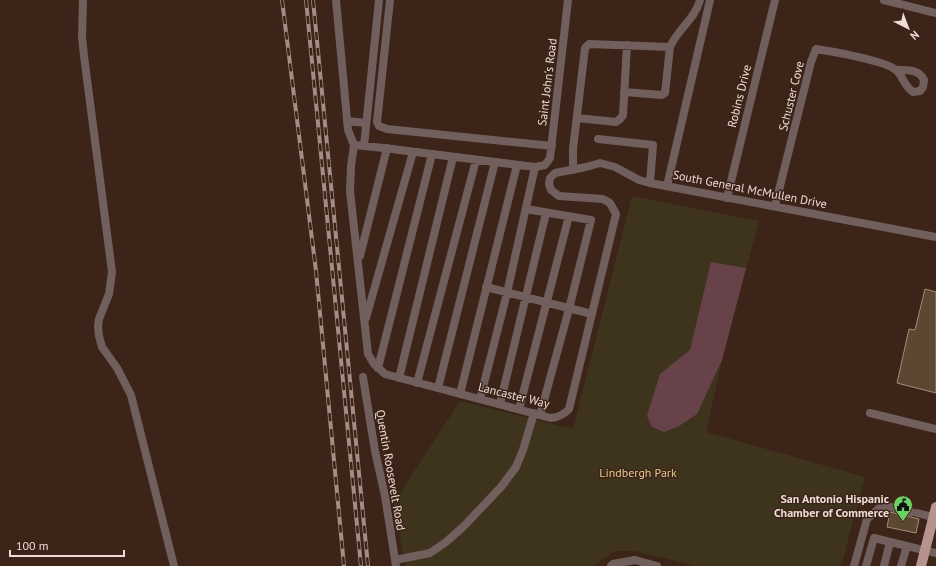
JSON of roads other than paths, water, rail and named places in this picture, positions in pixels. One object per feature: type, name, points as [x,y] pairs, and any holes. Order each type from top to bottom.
[{"type":"main road","points":[[921,566],[935,518],[936,507]]},
{"type":"street","points":[[83,0],[82,37],[84,56],[112,272],[109,294],[99,319],[99,336],[102,347],[117,368],[131,395],[174,566]]},
{"type":"street","points":[[336,0],[348,130],[354,145],[350,191],[368,354],[378,368]]},
{"type":"street","points":[[364,146],[378,0]]},
{"type":"street","points":[[390,0],[377,122],[380,126],[386,129],[552,146]]},
{"type":"street","name":"Saint John's Road","points":[[535,167],[545,165],[550,158],[568,0]]},
{"type":"street","points":[[624,92],[662,95],[664,93],[670,47],[674,38],[697,10],[700,0]]},
{"type":"street","points":[[668,186],[710,0]]},
{"type":"street","name":"Robins Drive","points":[[727,198],[775,0]]},
{"type":"street","points":[[884,0],[936,13]]},
{"type":"street","points":[[573,170],[585,48],[588,44],[670,47]]},
{"type":"street","points":[[577,118],[616,122],[620,119],[622,115],[627,45]]},
{"type":"street","name":"Schuster Cove","points":[[775,206],[811,62],[816,49],[838,52],[896,70]]},
{"type":"street","points":[[347,121],[366,123]]},
{"type":"street","points":[[598,139],[653,145],[650,183]]},
{"type":"street","points":[[354,145],[535,167],[507,293],[480,399]]},
{"type":"street","points":[[358,262],[387,148]]},
{"type":"street","points":[[365,323],[413,152]]},
{"type":"street","points":[[378,368],[432,154]]},
{"type":"street","points":[[399,378],[453,157]]},
{"type":"street","points":[[417,383],[476,160]]},
{"type":"street","points":[[438,388],[495,162]]},
{"type":"street","name":"South General McMullen Drive","points":[[563,171],[600,163],[615,167],[639,180],[650,183],[936,237]]},
{"type":"street","points":[[460,394],[517,165]]},
{"type":"street","name":"Lancaster Way","points":[[378,368],[385,374],[551,418],[559,417],[566,413],[569,408],[616,214],[610,203],[603,198],[559,196],[551,190],[549,184],[550,178],[555,173],[563,171]]},
{"type":"street","points":[[396,563],[430,553],[446,542],[463,527],[501,487],[516,467],[537,414],[569,308],[591,220],[526,209]]},
{"type":"street","points":[[500,404],[546,213]]},
{"type":"street","points":[[519,409],[569,216]]},
{"type":"street","points":[[486,287],[592,314]]},
{"type":"street","name":"Quentin Roosevelt Road","points":[[363,377],[396,563]]},
{"type":"street","points":[[870,413],[936,429]]},
{"type":"street","points":[[854,566],[866,519],[883,505],[935,518]]},
{"type":"street","points":[[866,566],[874,538],[936,553]]},
{"type":"street","points":[[884,566],[890,542]]},
{"type":"street","points":[[901,566],[907,546]]},
{"type":"street","points":[[611,566],[613,564],[635,560],[657,566]]},
{"type":"railway","points":[[282,0],[316,271],[344,566]]},
{"type":"railway","points":[[306,0],[361,566]]},
{"type":"railway","points":[[313,0],[368,566]]},
{"type":"place","name":"San Antonio Hispanic Chamber of Commerce","points":[[903,522]]},
{"type":"park label","name":"Lindbergh Park","points":[[638,472]]}]
